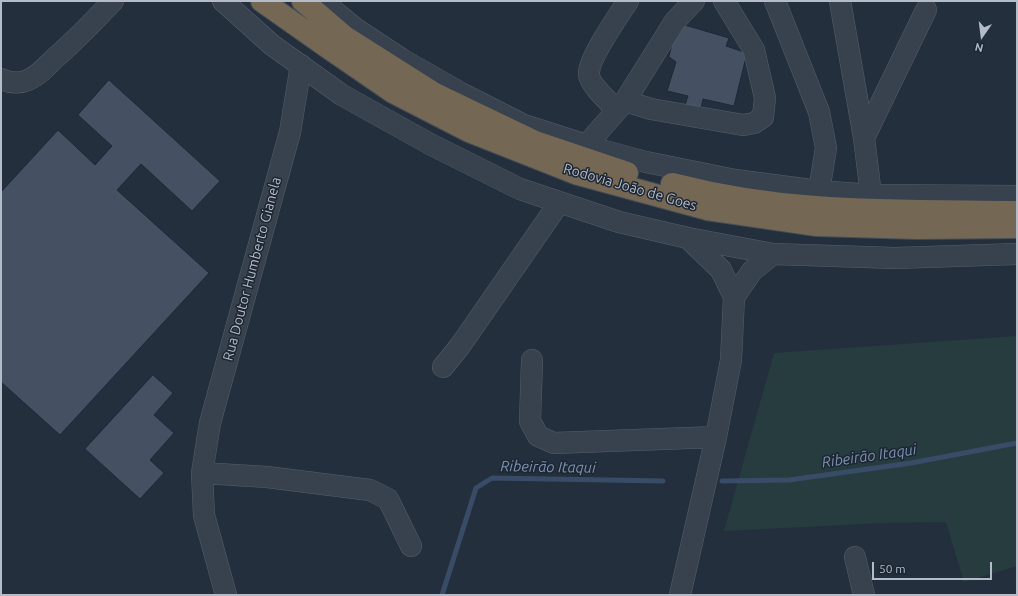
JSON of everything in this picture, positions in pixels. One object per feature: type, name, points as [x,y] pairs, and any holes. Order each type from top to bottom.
[{"type":"highway","name":"Rodovia João de Goes","points":[[262,1],[393,92],[469,131],[578,174],[707,208],[817,225],[917,228],[1017,227]]},
{"type":"highway","name":"Rodovia João de Goes","points":[[303,1],[345,37],[434,94],[535,142],[623,172],[697,190],[762,201],[816,207],[879,210],[1017,212]]},
{"type":"street","points":[[1,79],[10,82],[21,82],[28,80],[39,73],[63,52],[113,1]]},
{"type":"street","points":[[223,1],[272,45],[342,95],[430,144],[520,189],[559,203],[619,222],[688,238],[772,254],[895,258],[1017,254]]},
{"type":"street","points":[[322,1],[356,29],[403,60],[461,93],[524,125],[605,151],[646,162],[735,180],[819,191],[872,195],[1017,196]]},
{"type":"street","points":[[628,1],[593,59],[589,74],[592,82],[621,106],[650,109],[743,125],[754,123],[763,117],[765,98],[754,50],[724,1]]},
{"type":"street","points":[[590,141],[621,106],[674,21],[694,1]]},
{"type":"street","points":[[775,1],[819,112],[826,148],[819,191]]},
{"type":"street","points":[[840,1],[864,138],[872,195]]},
{"type":"street","points":[[864,138],[926,10]]},
{"type":"street","name":"Rua Doutor Humberto Gianela","points":[[226,595],[204,515],[202,472],[210,423],[290,132],[301,65]]},
{"type":"street","points":[[443,367],[460,346],[559,203]]},
{"type":"street","points":[[680,595],[716,437],[731,360],[734,297],[721,270],[688,238]]},
{"type":"street","points":[[734,297],[752,271],[772,254]]},
{"type":"street","points":[[532,360],[530,421],[538,436],[554,443],[716,437]]},
{"type":"street","points":[[202,472],[267,477],[370,490],[388,499],[411,546]]},
{"type":"street","points":[[855,557],[864,595]]},
{"type":"green space","points":[[1017,336],[1017,566],[964,582],[946,522],[883,523],[724,531],[774,353]]},
{"type":"building","points":[[678,23],[729,38],[726,46],[747,53],[734,106],[703,99],[700,112],[684,108],[688,96],[667,91],[676,62],[669,57]]},
{"type":"building","points":[[109,80],[220,181],[192,211],[141,164],[117,190],[209,273],[60,435],[1,382],[1,192],[58,130],[95,165],[112,146],[78,115]]},
{"type":"building","points":[[153,375],[173,393],[154,415],[174,433],[150,460],[164,473],[140,499],[85,449]]},
{"type":"waterway","name":"Ribeirão Itaqui","points":[[722,481],[789,480],[911,463],[1017,443]]},
{"type":"waterway","name":"Ribeirão Itaqui","points":[[442,595],[476,488],[492,478],[663,481]]}]
